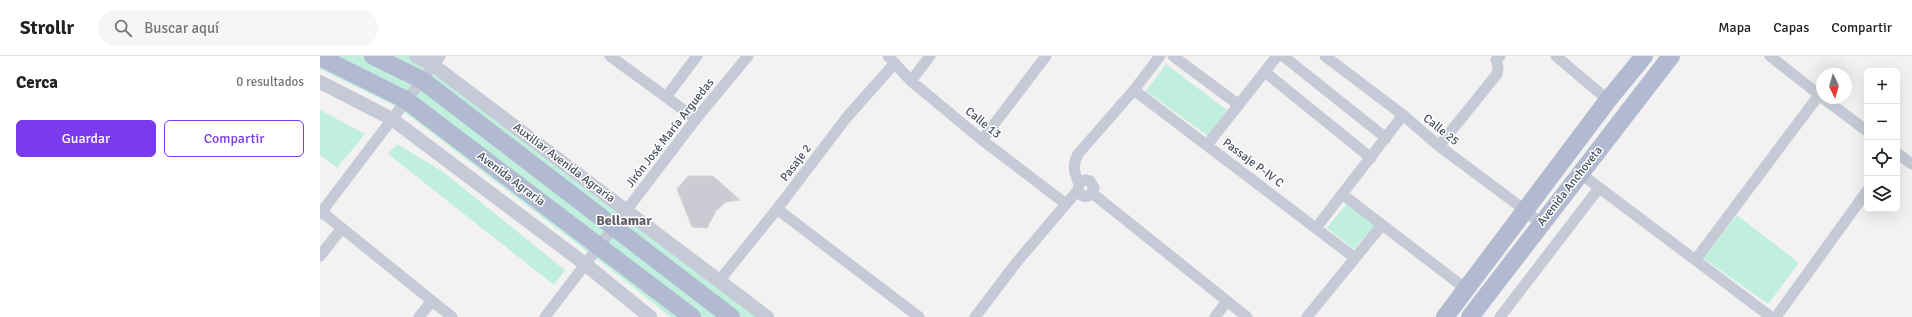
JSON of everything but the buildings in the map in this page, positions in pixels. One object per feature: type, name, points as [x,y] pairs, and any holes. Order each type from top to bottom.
[{"type":"main road","name":"Avenida Agraria","points":[[373,56],[422,80],[731,317]]},
{"type":"main road","name":"Avenida Anchoveta","points":[[1445,317],[1608,100],[1644,56]]},
{"type":"main road","name":"Avenida Anchoveta","points":[[1470,317],[1671,56]]},
{"type":"main road","name":"Avenida Agraria","points":[[320,57],[406,100],[692,317]]},
{"type":"street","name":"Auxiliar Avenida Agraria","points":[[416,56],[437,60],[627,210],[767,317]]},
{"type":"street","points":[[610,56],[696,119]]},
{"type":"street","points":[[666,97],[697,56]]},
{"type":"street","name":"Jirón José María Arguedas","points":[[545,317],[696,119],[748,56]]},
{"type":"street","points":[[911,81],[930,56]]},
{"type":"street","points":[[982,140],[1046,56]]},
{"type":"street","points":[[1160,56],[1134,90],[1078,154],[1074,162],[1074,171],[1080,194],[1085,196],[1092,193],[1247,317]]},
{"type":"street","points":[[1173,56],[1239,105]]},
{"type":"street","points":[[1207,145],[1277,56]]},
{"type":"street","points":[[1283,56],[1386,138]]},
{"type":"street","name":"Calle 25","points":[[1325,56],[1403,115],[1439,146],[1525,210],[1541,224]]},
{"type":"street","points":[[1556,56],[1608,100]]},
{"type":"street","points":[[1770,56],[1816,93]]},
{"type":"street","points":[[1439,146],[1497,74],[1498,67],[1495,57]]},
{"type":"street","name":"Calle 13","points":[[892,59],[911,81],[982,140],[1066,204]]},
{"type":"street","name":"Pasaje 2","points":[[720,281],[892,59]]},
{"type":"street","points":[[437,60],[321,213],[342,228],[452,317]]},
{"type":"street","points":[[1265,72],[1370,158]]},
{"type":"street","points":[[320,82],[392,119],[585,264],[650,317]]},
{"type":"street","name":"Passaje P-IV C","points":[[1134,90],[1355,258]]},
{"type":"street","points":[[1696,259],[1816,103]]},
{"type":"street","points":[[1830,104],[1864,129]]},
{"type":"street","points":[[1316,228],[1403,115]]},
{"type":"street","points":[[1900,155],[1912,164]]},
{"type":"street","points":[[1581,174],[1696,259],[1771,317]]},
{"type":"street","points":[[975,317],[1016,263],[1066,204],[1078,187]]},
{"type":"street","points":[[1500,317],[1599,188]]},
{"type":"street","points":[[1342,194],[1466,290]]},
{"type":"street","points":[[1776,317],[1864,195]]},
{"type":"street","points":[[777,209],[919,317]]},
{"type":"street","points":[[1307,317],[1382,225]]},
{"type":"street","points":[[320,256],[342,228]]},
{"type":"street","points":[[419,317],[432,301]]},
{"type":"street","points":[[1215,317],[1228,301]]},
{"type":"green space","points":[[323,56],[367,56],[415,80],[402,96]]},
{"type":"green space","points":[[380,56],[410,56],[427,64],[418,75]]},
{"type":"green space","points":[[320,60],[400,100],[395,106],[320,69]]},
{"type":"green space","points":[[1166,64],[1227,110],[1208,136],[1146,91]]},
{"type":"green space","points":[[434,69],[623,210],[613,223],[426,80]]},
{"type":"green space","points":[[424,85],[610,227],[598,243],[411,101]]},
{"type":"green space","points":[[408,104],[595,245],[589,253],[403,111]]},
{"type":"green space","points":[[320,110],[365,134],[337,168],[320,155]]},
{"type":"green space","points":[[397,144],[442,171],[565,270],[554,285],[388,154]]},
{"type":"green space","points":[[1347,203],[1375,225],[1354,249],[1327,228]]},
{"type":"green space","points":[[629,215],[761,317],[735,317],[619,228]]},
{"type":"green space","points":[[1737,215],[1799,263],[1768,304],[1703,258]]},
{"type":"green space","points":[[615,231],[727,317],[696,317],[604,246]]},
{"type":"green space","points":[[602,250],[688,317],[671,317],[596,258]]},
{"type":"district","name":"Bellamar","points":[[624,220]]}]
